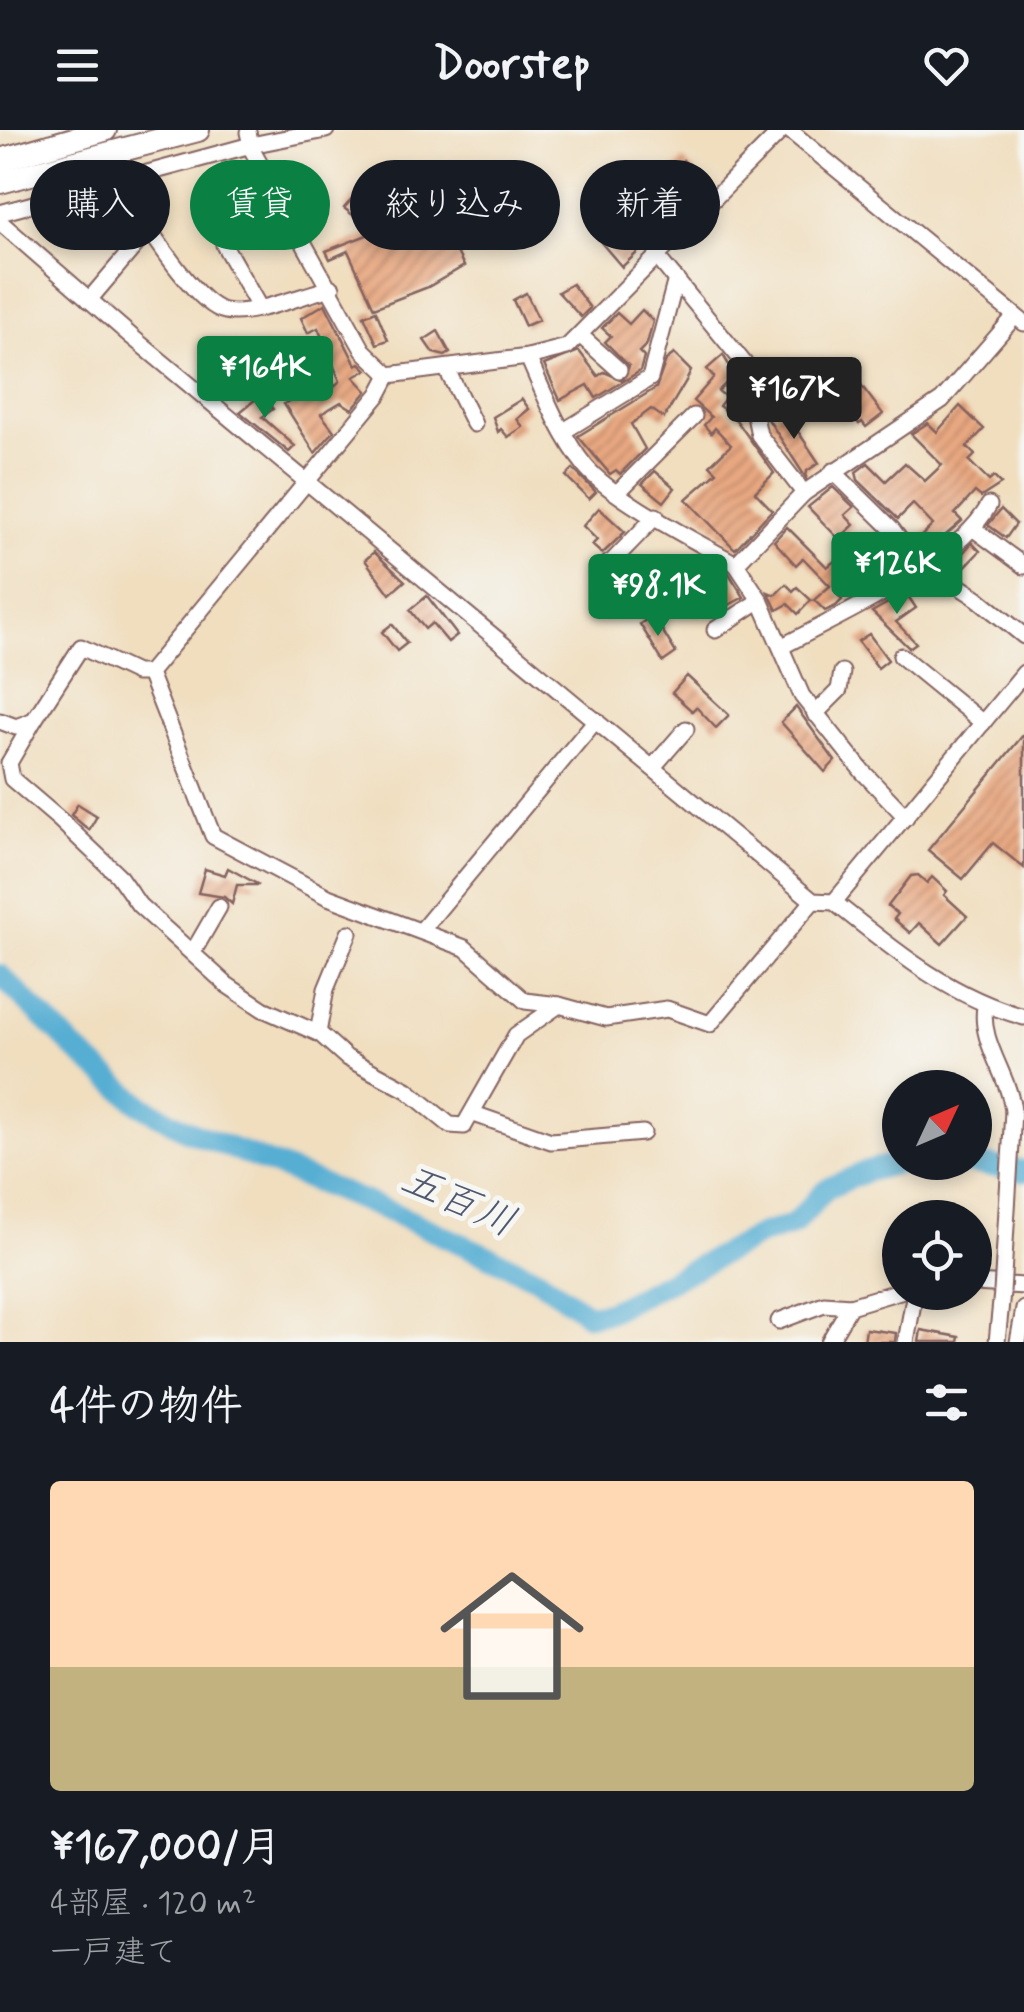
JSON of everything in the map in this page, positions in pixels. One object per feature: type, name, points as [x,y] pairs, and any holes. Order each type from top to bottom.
[{"type":"highway","points":[[0,160],[105,130]]},
{"type":"highway","points":[[0,182],[198,130]]},
{"type":"street","points":[[170,163],[249,138],[326,130]]},
{"type":"street","points":[[389,375],[528,357],[566,347],[785,130],[1019,320],[942,400],[804,494],[736,564]]},
{"type":"street","points":[[249,138],[363,350],[389,375]]},
{"type":"street","points":[[0,212],[30,204]]},
{"type":"street","points":[[0,222],[813,900],[834,902],[931,978],[985,1006],[1024,1017]]},
{"type":"street","points":[[89,300],[131,250]]},
{"type":"street","points":[[166,250],[195,289],[214,307],[232,312],[332,288]]},
{"type":"street","points":[[227,250],[258,307]]},
{"type":"street","points":[[658,258],[744,362],[758,434],[804,494]]},
{"type":"street","points":[[564,431],[646,383],[676,279]]},
{"type":"street","points":[[581,336],[619,370]]},
{"type":"street","points":[[528,357],[586,467],[618,492],[736,564],[760,600],[795,684],[816,714],[906,817]]},
{"type":"street","points":[[446,368],[474,424]]},
{"type":"street","points":[[149,674],[379,394],[389,375]]},
{"type":"street","points":[[618,492],[694,416]]},
{"type":"street","points":[[833,471],[924,566],[978,598],[1024,636]]},
{"type":"street","points":[[781,646],[924,566],[974,529],[989,505]]},
{"type":"street","points":[[640,591],[604,569],[656,516]]},
{"type":"street","points":[[974,529],[1024,566]]},
{"type":"street","points":[[715,630],[760,600]]},
{"type":"street","points":[[149,674],[81,647],[69,659],[9,763],[12,779],[88,846],[138,905],[245,999],[318,1033],[348,1058],[407,1090],[450,1125],[464,1126],[516,1035],[558,1004]]},
{"type":"street","points":[[902,656],[983,723]]},
{"type":"street","points":[[816,714],[839,690],[842,672]]},
{"type":"street","points":[[834,902],[1024,673]]},
{"type":"street","points":[[149,674],[213,836],[328,896],[465,948],[520,999],[558,1004],[606,1018],[667,1010],[710,1024],[813,900]]},
{"type":"street","points":[[0,721],[16,728],[34,720]]},
{"type":"street","points":[[422,931],[596,720]]},
{"type":"street","points":[[653,767],[686,729]]},
{"type":"street","points":[[193,952],[219,907]]},
{"type":"street","points":[[318,1033],[326,990],[348,934]]},
{"type":"street","points":[[985,1006],[984,1031],[1010,1086],[1013,1111],[997,1342]]},
{"type":"street","points":[[474,1114],[551,1141],[643,1133]]},
{"type":"street","points":[[992,1284],[1024,1286]]},
{"type":"street","points":[[779,1320],[824,1304],[850,1306],[882,1296]]},
{"type":"street","points":[[829,1342],[850,1306]]},
{"type":"street","points":[[1018,1342],[1024,1309]]},
{"type":"street","points":[[906,1342],[912,1310]]},
{"type":"building","points":[[350,242],[350,250],[456,250],[464,266],[428,287],[374,308],[348,251],[330,259],[326,251]]},
{"type":"building","points":[[607,250],[640,250],[622,267]]},
{"type":"building","points":[[572,284],[590,308],[581,317],[558,292]]},
{"type":"building","points":[[526,293],[539,320],[525,326],[513,300]]},
{"type":"building","points":[[325,304],[356,365],[360,363],[367,370],[354,377],[367,391],[352,409],[341,402],[321,414],[334,431],[315,453],[284,404],[315,386],[322,398],[340,381],[318,328],[308,333],[301,318]]},
{"type":"building","points":[[642,310],[653,321],[647,344],[639,352],[644,357],[640,371],[596,398],[588,385],[560,400],[544,365],[579,351],[598,376],[604,372],[623,380],[629,366],[605,342],[611,336],[602,328],[617,313],[629,324]]},
{"type":"building","points":[[376,311],[388,340],[377,344],[364,316]]},
{"type":"building","points":[[438,331],[450,353],[445,356],[433,353],[424,340]]},
{"type":"building","points":[[674,354],[691,371],[686,381],[664,418],[651,409],[631,424],[645,449],[620,474],[616,470],[610,474],[578,436],[656,388],[666,360]]},
{"type":"building","points":[[723,355],[735,375],[718,391],[726,397],[719,406],[734,417],[774,473],[755,492],[772,510],[735,549],[686,499],[717,472],[710,465],[731,445],[715,428],[711,433],[704,425],[711,417],[693,401],[714,377],[707,369]]},
{"type":"building","points":[[845,364],[883,414],[866,427],[862,422],[859,424],[853,416],[856,414],[828,377]]},
{"type":"building","points":[[262,394],[273,409],[262,417],[295,446],[289,452],[240,412]]},
{"type":"building","points":[[522,399],[529,409],[517,419],[523,427],[508,437],[501,429],[498,432],[493,417]]},
{"type":"building","points":[[960,406],[984,429],[967,447],[975,455],[969,461],[989,481],[994,477],[1001,484],[981,497],[975,492],[955,514],[962,521],[925,553],[915,542],[933,525],[913,504],[898,519],[858,480],[856,472],[868,463],[886,481],[905,463],[925,481],[942,465],[911,434],[928,423],[937,432]]},
{"type":"building","points":[[783,409],[819,463],[807,471],[806,478],[768,419]]},
{"type":"building","points":[[573,469],[596,492],[589,499],[566,476]]},
{"type":"building","points":[[655,471],[675,488],[664,502],[642,484]]},
{"type":"building","points":[[833,487],[854,507],[845,515],[854,525],[839,539],[808,507]]},
{"type":"building","points":[[599,508],[625,532],[602,554],[592,545],[597,540],[583,526]]},
{"type":"building","points":[[1001,509],[1016,524],[1006,538],[988,525]]},
{"type":"building","points":[[787,527],[827,567],[846,552],[860,570],[834,590],[842,600],[836,606],[825,611],[814,600],[830,586],[803,558],[796,565],[774,541]]},
{"type":"building","points":[[972,543],[980,551],[959,573],[950,567]]},
{"type":"building","points":[[374,552],[405,581],[390,594],[365,560]]},
{"type":"building","points":[[717,566],[728,572],[744,597],[729,605],[720,595],[697,616],[690,609],[686,612],[677,601]]},
{"type":"building","points":[[786,584],[793,591],[797,587],[811,600],[798,614],[788,604],[777,610],[768,592],[775,595]]},
{"type":"building","points":[[906,593],[916,608],[896,622],[916,643],[909,648],[872,612]]},
{"type":"building","points":[[427,596],[457,635],[448,642],[432,623],[425,629],[410,610]]},
{"type":"building","points":[[653,615],[676,653],[663,662],[640,624]]},
{"type":"building","points":[[392,624],[407,643],[397,651],[382,632]]},
{"type":"building","points":[[869,634],[888,660],[878,668],[858,641]]},
{"type":"building","points":[[687,676],[729,715],[716,728],[696,707],[692,711],[672,693]]},
{"type":"building","points":[[796,707],[835,761],[825,772],[781,722]]},
{"type":"building","points":[[1024,734],[1024,868],[993,843],[963,879],[928,850]]},
{"type":"building","points":[[78,804],[97,816],[89,830],[71,815]]},
{"type":"building","points":[[228,868],[259,885],[237,885],[232,904],[224,897],[198,893],[205,869],[225,875]]},
{"type":"building","points":[[918,875],[927,883],[932,877],[947,891],[944,895],[967,916],[942,944],[919,923],[910,933],[894,919],[898,914],[888,906],[911,876]]},
{"type":"building","points":[[866,1329],[896,1333],[895,1342],[864,1342]]},
{"type":"building","points":[[921,1330],[959,1337],[958,1342],[919,1342]]},
{"type":"waterway","name":"五百川","points":[[0,975],[76,1050],[141,1105],[186,1130],[395,1214],[539,1279],[588,1315],[608,1312],[762,1234],[793,1225],[826,1189],[882,1167]]},
{"type":"waterway","name":"五百川","points":[[992,1166],[1024,1171]]}]
